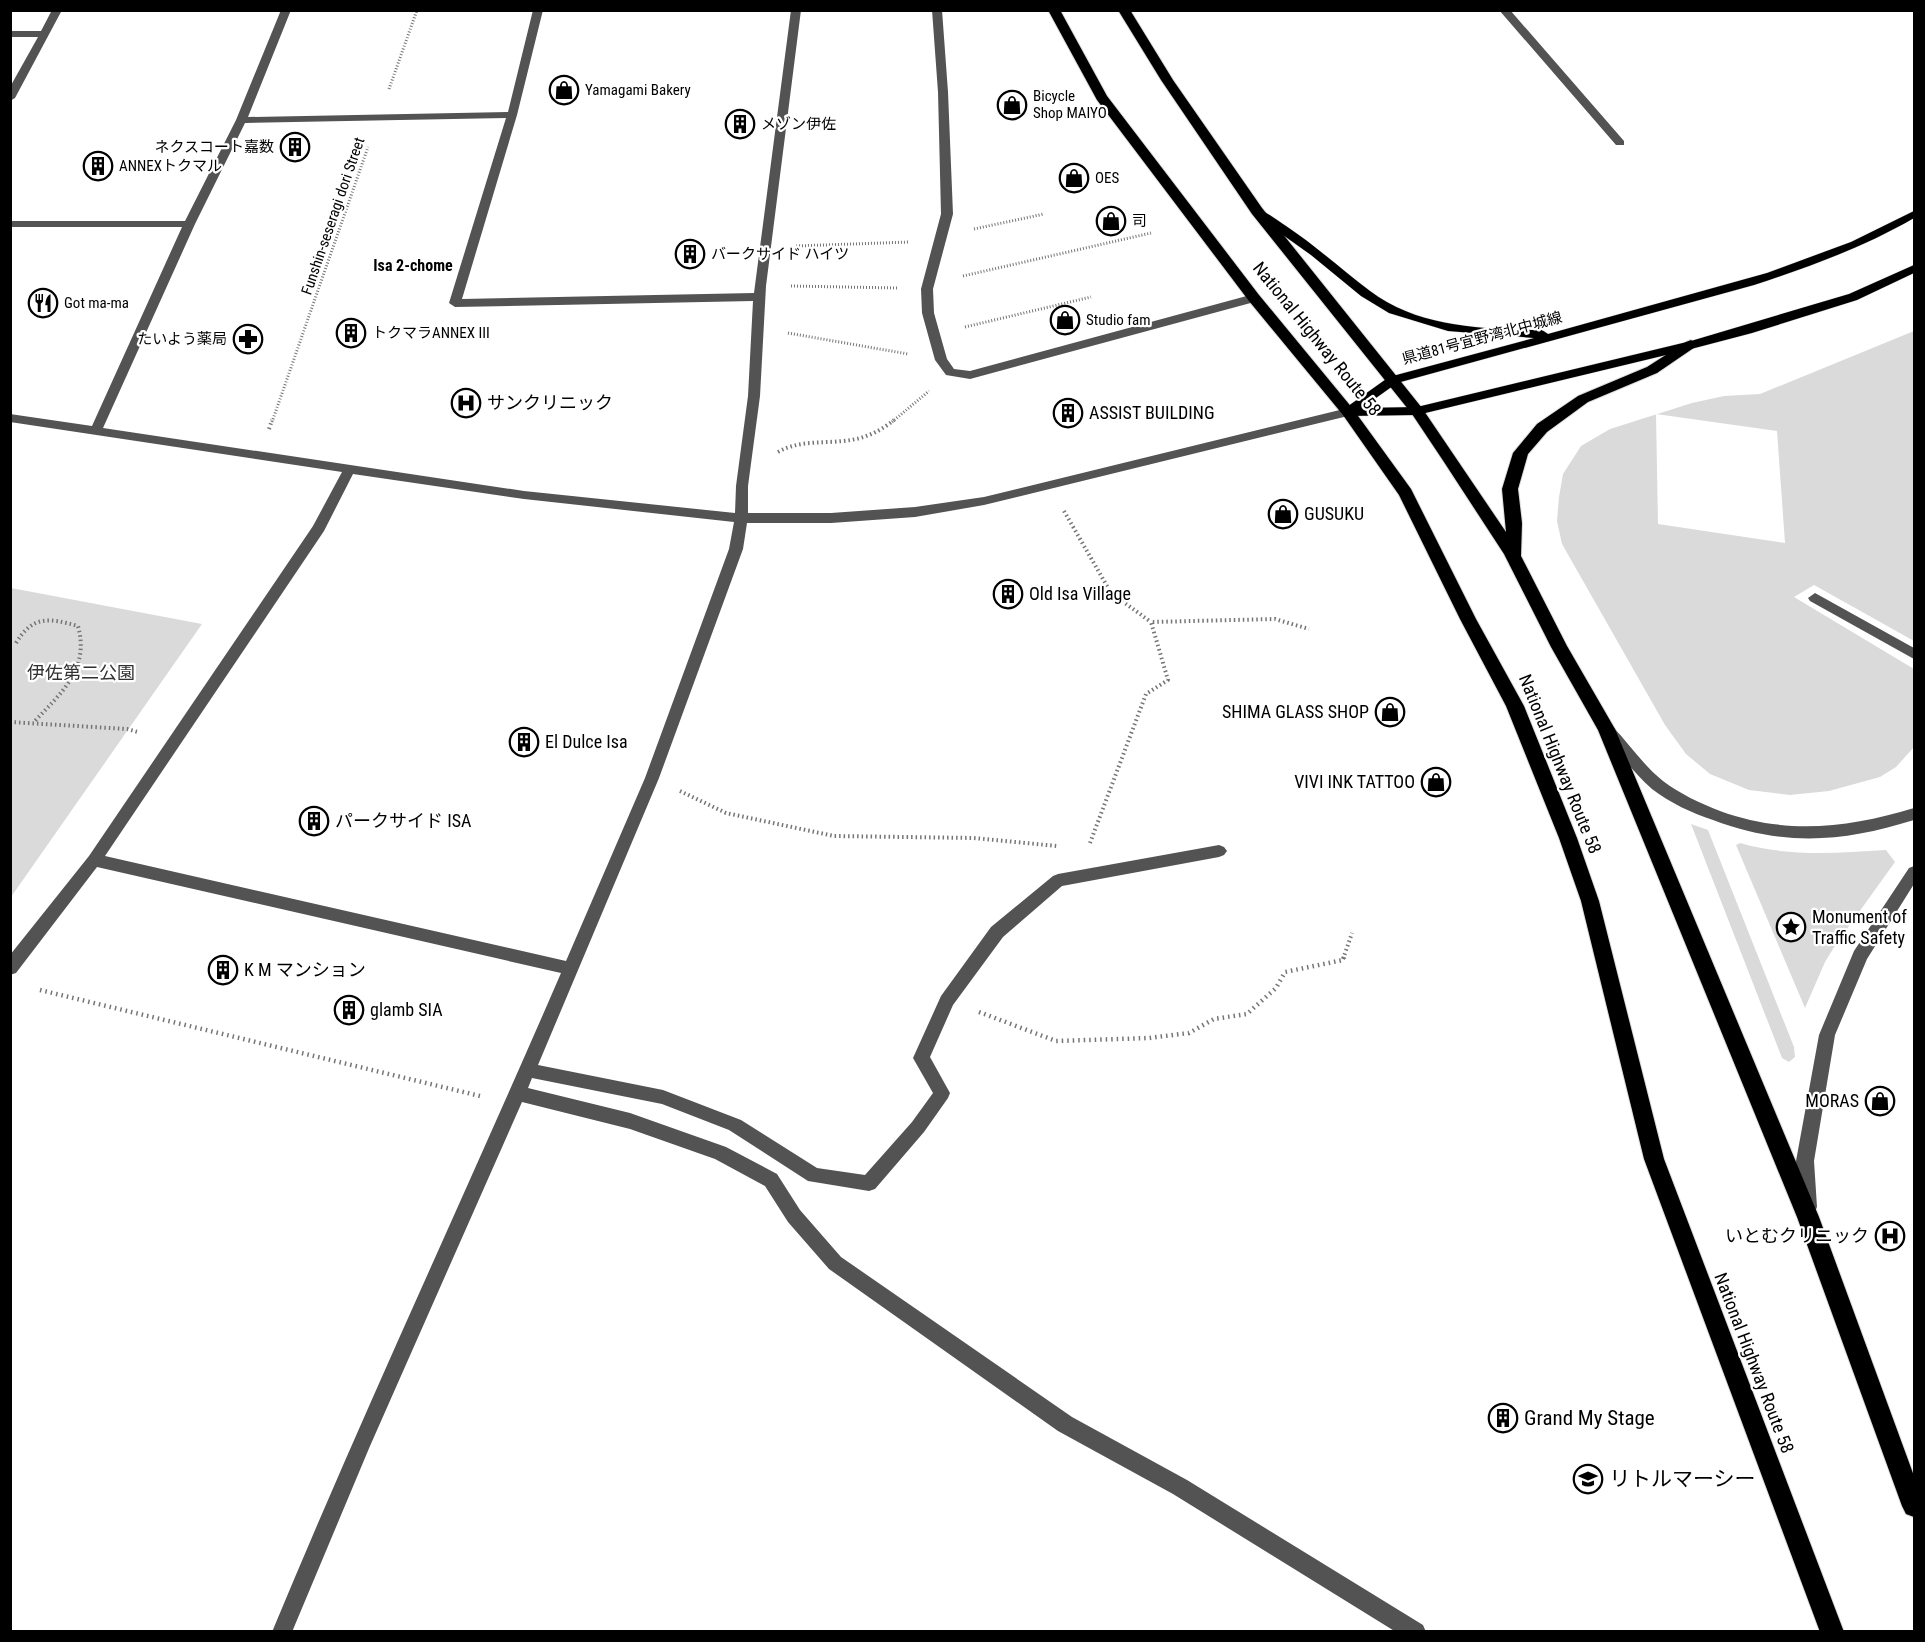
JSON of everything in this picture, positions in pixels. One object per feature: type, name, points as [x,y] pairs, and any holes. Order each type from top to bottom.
[{"type":"highway","name":"National Highway Route 58","points":[[1054,10],[1101,97],[1254,298],[1348,412],[1406,493],[1468,619],[1515,705],[1564,827],[1590,901],[1654,1159],[1832,1632]]},
{"type":"highway","name":"National Highway Route 58","points":[[1124,10],[1167,80],[1257,211],[1417,411],[1513,556],[1559,647],[1606,729],[1808,1217],[1914,1506]]},
{"type":"highway","points":[[1513,556],[1514,523],[1510,489],[1521,453],[1542,428],[1583,399],[1652,370],[1691,345]]},
{"type":"main road","points":[[1257,211],[1324,259],[1369,297],[1394,311],[1429,323],[1458,329],[1491,333],[1559,334]]},
{"type":"main road","name":"県道81号宜野湾北中城線","points":[[1348,412],[1393,380],[1750,282],[1803,265],[1854,244],[1914,214]]},
{"type":"main road","points":[[1348,412],[1417,411],[1691,345],[1748,330],[1842,300],[1914,269]]},
{"type":"street","points":[[10,98],[57,10]]},
{"type":"street","points":[[96,430],[189,224],[241,120],[286,10]]},
{"type":"street","points":[[538,10],[512,115],[455,303],[760,291]]},
{"type":"street","points":[[282,1632],[363,1439],[516,1099],[652,778],[732,559],[741,518],[742,486],[754,396],[760,291],[796,10]]},
{"type":"street","points":[[936,10],[943,92],[947,214],[927,289],[928,313],[941,360],[950,372],[970,375],[1254,298]]},
{"type":"street","points":[[1504,10],[1620,142]]},
{"type":"street","points":[[10,34],[43,34]]},
{"type":"street","points":[[241,120],[512,115]]},
{"type":"street","points":[[10,224],[189,224]]},
{"type":"street","points":[[10,418],[524,495],[741,518],[831,518],[891,514],[984,501],[1348,412]]},
{"type":"street","points":[[10,968],[94,860],[319,528],[349,470]]},
{"type":"street","points":[[1815,598],[1914,654]]},
{"type":"street","points":[[1606,729],[1658,785],[1692,806],[1733,823],[1797,836],[1825,834],[1888,823],[1914,814]]},
{"type":"street","points":[[528,1070],[663,1097],[735,1125],[814,1174],[869,1183],[918,1127],[942,1094],[921,1058],[947,1001],[997,932],[1058,880],[1219,851]]},
{"type":"street","points":[[94,860],[571,969]]},
{"type":"street","points":[[1808,1217],[1805,1161],[1827,1035],[1860,956],[1914,872]]},
{"type":"street","points":[[516,1099],[630,1121],[720,1153],[771,1180],[794,1216],[834,1263],[1055,1418],[1180,1487],[1416,1632]]},
{"type":"path","name":"Funshin-seseragi dori Street","points":[[269,429],[417,10]]},
{"type":"path","points":[[766,247],[941,239],[1044,214]]},
{"type":"path","points":[[930,284],[1151,233]]},
{"type":"path","points":[[760,291],[903,288]]},
{"type":"path","points":[[935,335],[1091,297]]},
{"type":"path","points":[[758,327],[941,360]]},
{"type":"path","points":[[776,454],[789,444],[807,441],[833,443],[868,436],[892,423],[950,372]]},
{"type":"path","points":[[1060,505],[1111,593],[1150,622],[1168,680],[1146,694],[1088,849]]},
{"type":"path","points":[[1150,622],[1275,620],[1309,629]]},
{"type":"path","points":[[16,643],[28,626],[44,621],[64,622],[78,627],[83,638],[82,657],[70,680],[34,722]]},
{"type":"path","points":[[10,722],[34,722],[138,732]]},
{"type":"path","points":[[652,778],[726,813],[834,836],[974,838],[1065,847]]},
{"type":"path","points":[[1008,1022],[1056,1041],[1149,1038],[1189,1033],[1214,1019],[1247,1014],[1276,988],[1285,972],[1343,960],[1352,933]]},
{"type":"path","points":[[40,990],[516,1099]]},
{"type":"green space","points":[[1914,331],[1914,641],[1814,585],[1794,597],[1914,669],[1914,747],[1896,767],[1880,777],[1829,791],[1790,795],[1749,790],[1710,774],[1686,754],[1665,725],[1562,544],[1557,521],[1563,474],[1581,446],[1610,429],[1656,414],[1658,524],[1785,543],[1777,431],[1657,414],[1724,396],[1760,394]]},
{"type":"green space","name":"伊佐第二公園","points":[[10,588],[202,624],[11,897]]},
{"type":"green space","points":[[1691,824],[1708,830],[1794,1047],[1795,1057],[1789,1062],[1782,1058]]},
{"type":"green space","points":[[1740,843],[1794,852],[1886,850],[1895,862],[1836,944],[1825,962],[1805,1008],[1736,845]]},
{"type":"place","name":"Yamagami Bakery","points":[[564,90]]},
{"type":"place","name":"Bicycle Shop MAIYO","points":[[1012,105]]},
{"type":"place","name":"メゾン伊佐","points":[[740,124]]},
{"type":"place","name":"ネクスコート嘉数","points":[[295,147]]},
{"type":"place","name":"ANNEXトクマル","points":[[98,166]]},
{"type":"place","name":"OES","points":[[1074,178]]},
{"type":"place","name":"司","points":[[1111,221]]},
{"type":"place","name":"バークサイド ハイツ","points":[[690,254]]},
{"type":"place","name":"Got ma-ma","points":[[43,303]]},
{"type":"place","name":"Studio fam","points":[[1065,320]]},
{"type":"place","name":"トクマラANNEX III","points":[[351,333]]},
{"type":"place","name":"たいよう薬局","points":[[248,339]]},
{"type":"place","name":"サンクリニック","points":[[466,403]]},
{"type":"place","name":"ASSIST BUILDING","points":[[1068,413]]},
{"type":"place","name":"GUSUKU","points":[[1283,514]]},
{"type":"place","name":"Old Isa Village","points":[[1008,594]]},
{"type":"place","name":"SHIMA GLASS SHOP","points":[[1390,712]]},
{"type":"place","name":"El Dulce Isa","points":[[524,742]]},
{"type":"place","name":"VIVI INK TATTOO","points":[[1436,782]]},
{"type":"place","name":"パークサイド ISA","points":[[314,821]]},
{"type":"place","name":"Monument of Traffic Safety","points":[[1791,927]]},
{"type":"place","name":"K M マンション","points":[[223,970]]},
{"type":"place","name":"glamb SIA","points":[[349,1010]]},
{"type":"place","name":"MORAS","points":[[1880,1101]]},
{"type":"place","name":"いとむクリニック","points":[[1890,1236]]},
{"type":"place","name":"Grand My Stage","points":[[1503,1418]]},
{"type":"place","name":"リトルマーシー","points":[[1588,1479]]},
{"type":"district","name":"Isa 2-chome","points":[[413,265]]}]
